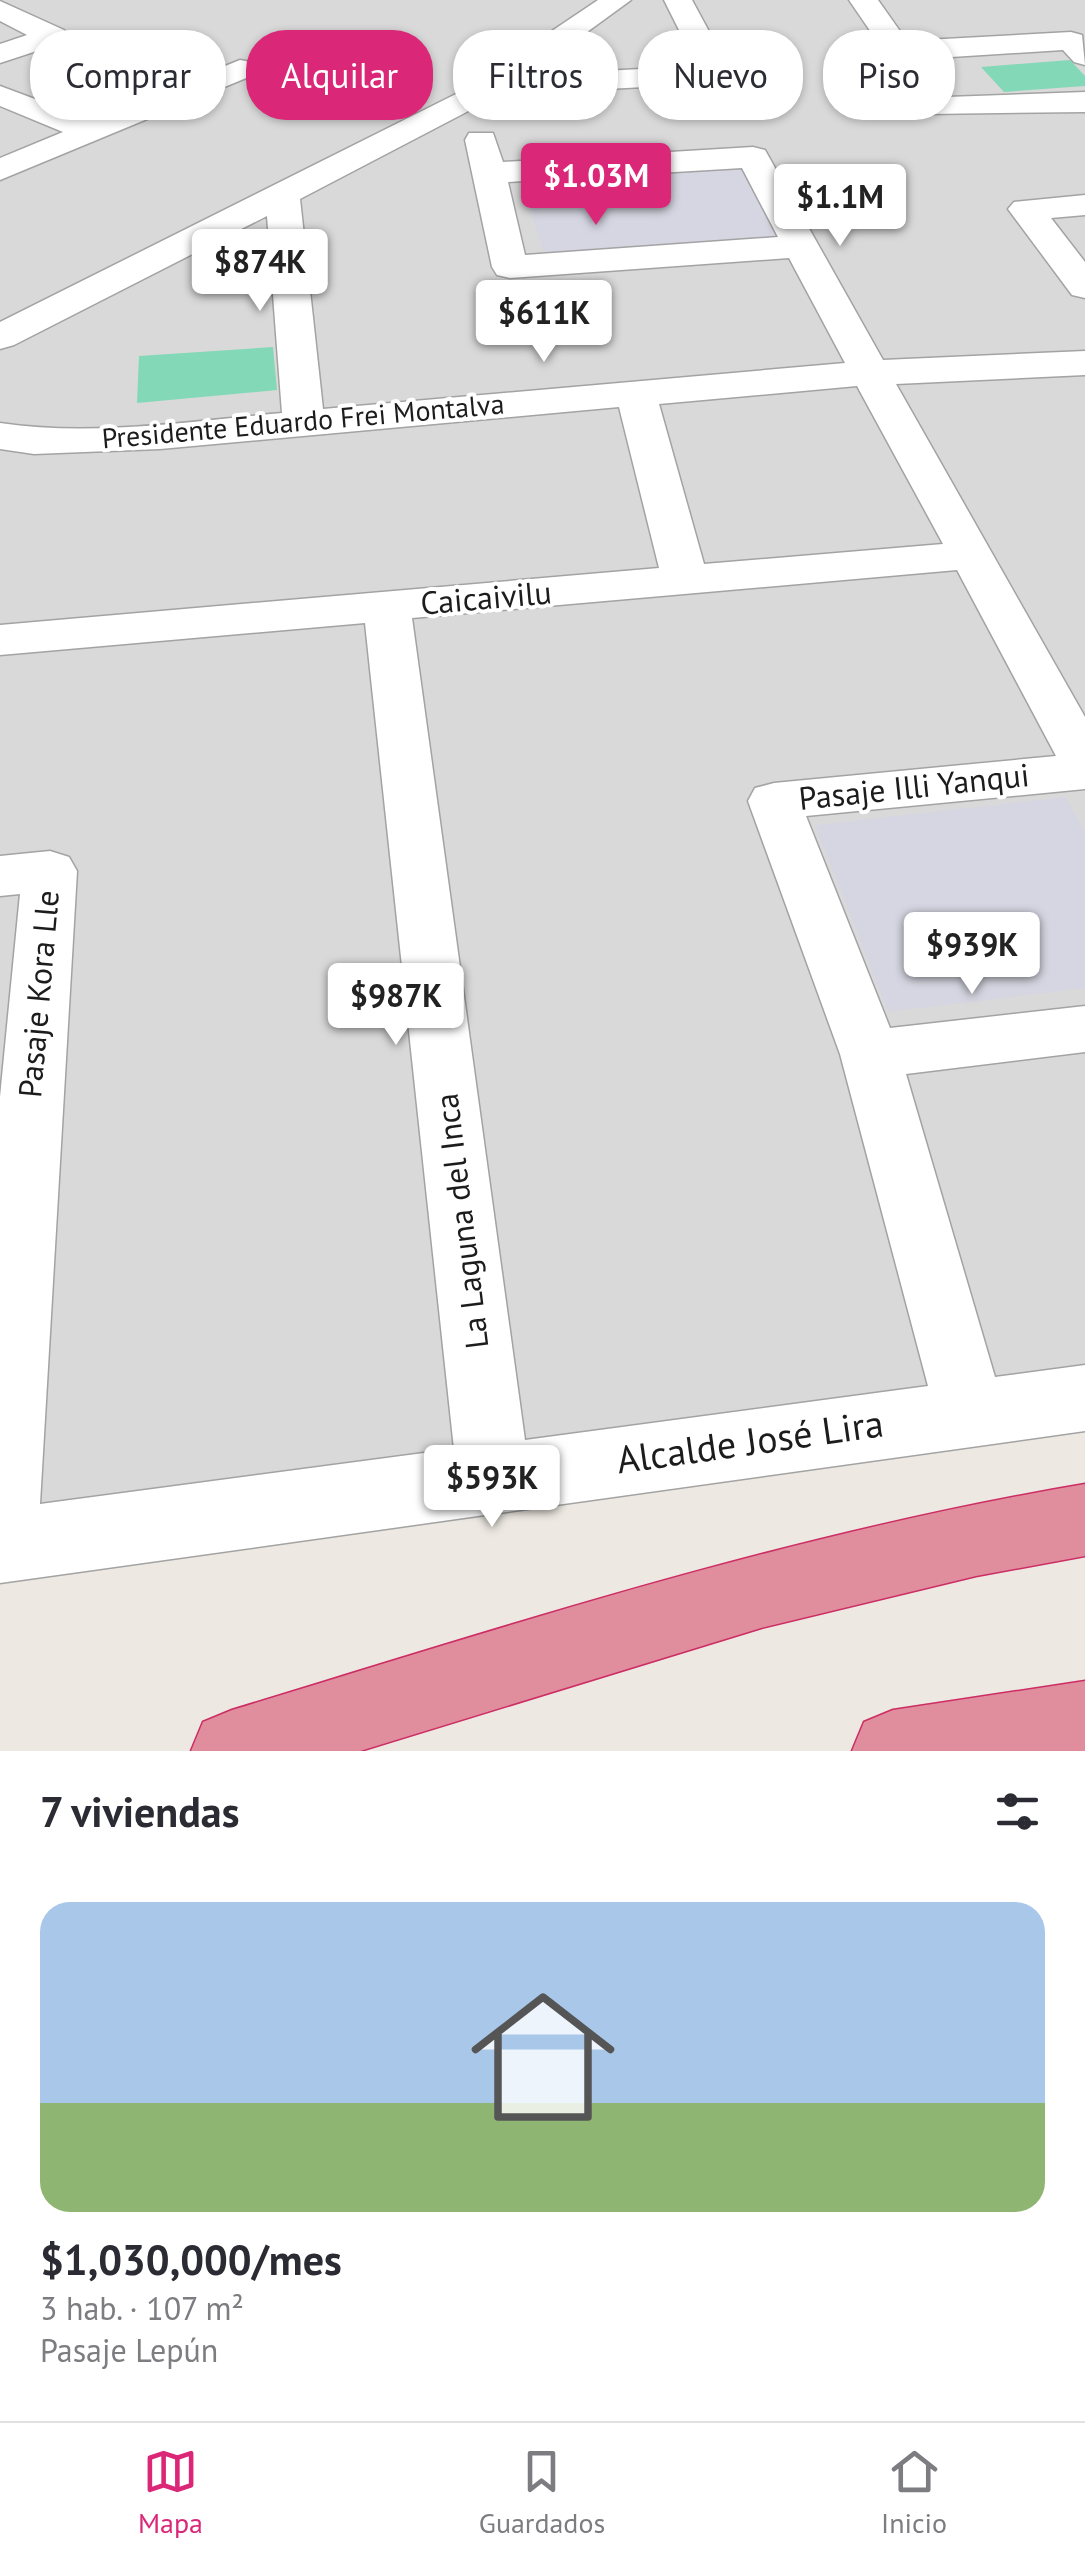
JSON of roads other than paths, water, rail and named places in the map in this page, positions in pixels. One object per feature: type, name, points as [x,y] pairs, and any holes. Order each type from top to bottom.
[{"type":"highway","points":[[232,1751],[756,1591],[1000,1533],[1085,1520]]},
{"type":"highway","points":[[893,1751],[1085,1721]]},
{"type":"street","points":[[574,30],[617,0]]},
{"type":"street","points":[[618,82],[716,74],[678,0]]},
{"type":"street","points":[[862,0],[883,30]]},
{"type":"street","points":[[0,10],[53,36],[0,54]]},
{"type":"street","points":[[955,48],[1071,41],[1085,56]]},
{"type":"street","points":[[0,170],[240,69]]},
{"type":"street","points":[[0,94],[30,82]]},
{"type":"street","points":[[0,94],[93,132]]},
{"type":"street","points":[[955,107],[1085,102]]},
{"type":"street","points":[[0,338],[453,108]]},
{"type":"street","points":[[485,120],[486,173],[510,266],[801,246]]},
{"type":"street","name":"Pasaje Illi Yanqui","points":[[486,173],[753,157],[1085,767],[774,802],[870,1054],[970,1412]]},
{"type":"street","points":[[283,197],[304,424]]},
{"type":"street","points":[[1085,205],[1026,209],[1085,288]]},
{"type":"street","name":"Presidente Eduardo Frei Montalva","points":[[0,436],[34,440],[88,438],[304,424],[868,373],[1085,362]]},
{"type":"street","points":[[635,392],[685,580]]},
{"type":"street","name":"Caicaivilu","points":[[0,640],[973,555]]},
{"type":"street","name":"La Laguna del Inca","points":[[387,607],[494,1478]]},
{"type":"street","name":"Pasaje Kora Lle","points":[[0,876],[50,871],[12,1167],[0,1545]]},
{"type":"street","points":[[870,1054],[1085,1029]]},
{"type":"street","name":"Alcalde José Lira","points":[[0,1545],[1085,1398]]}]
